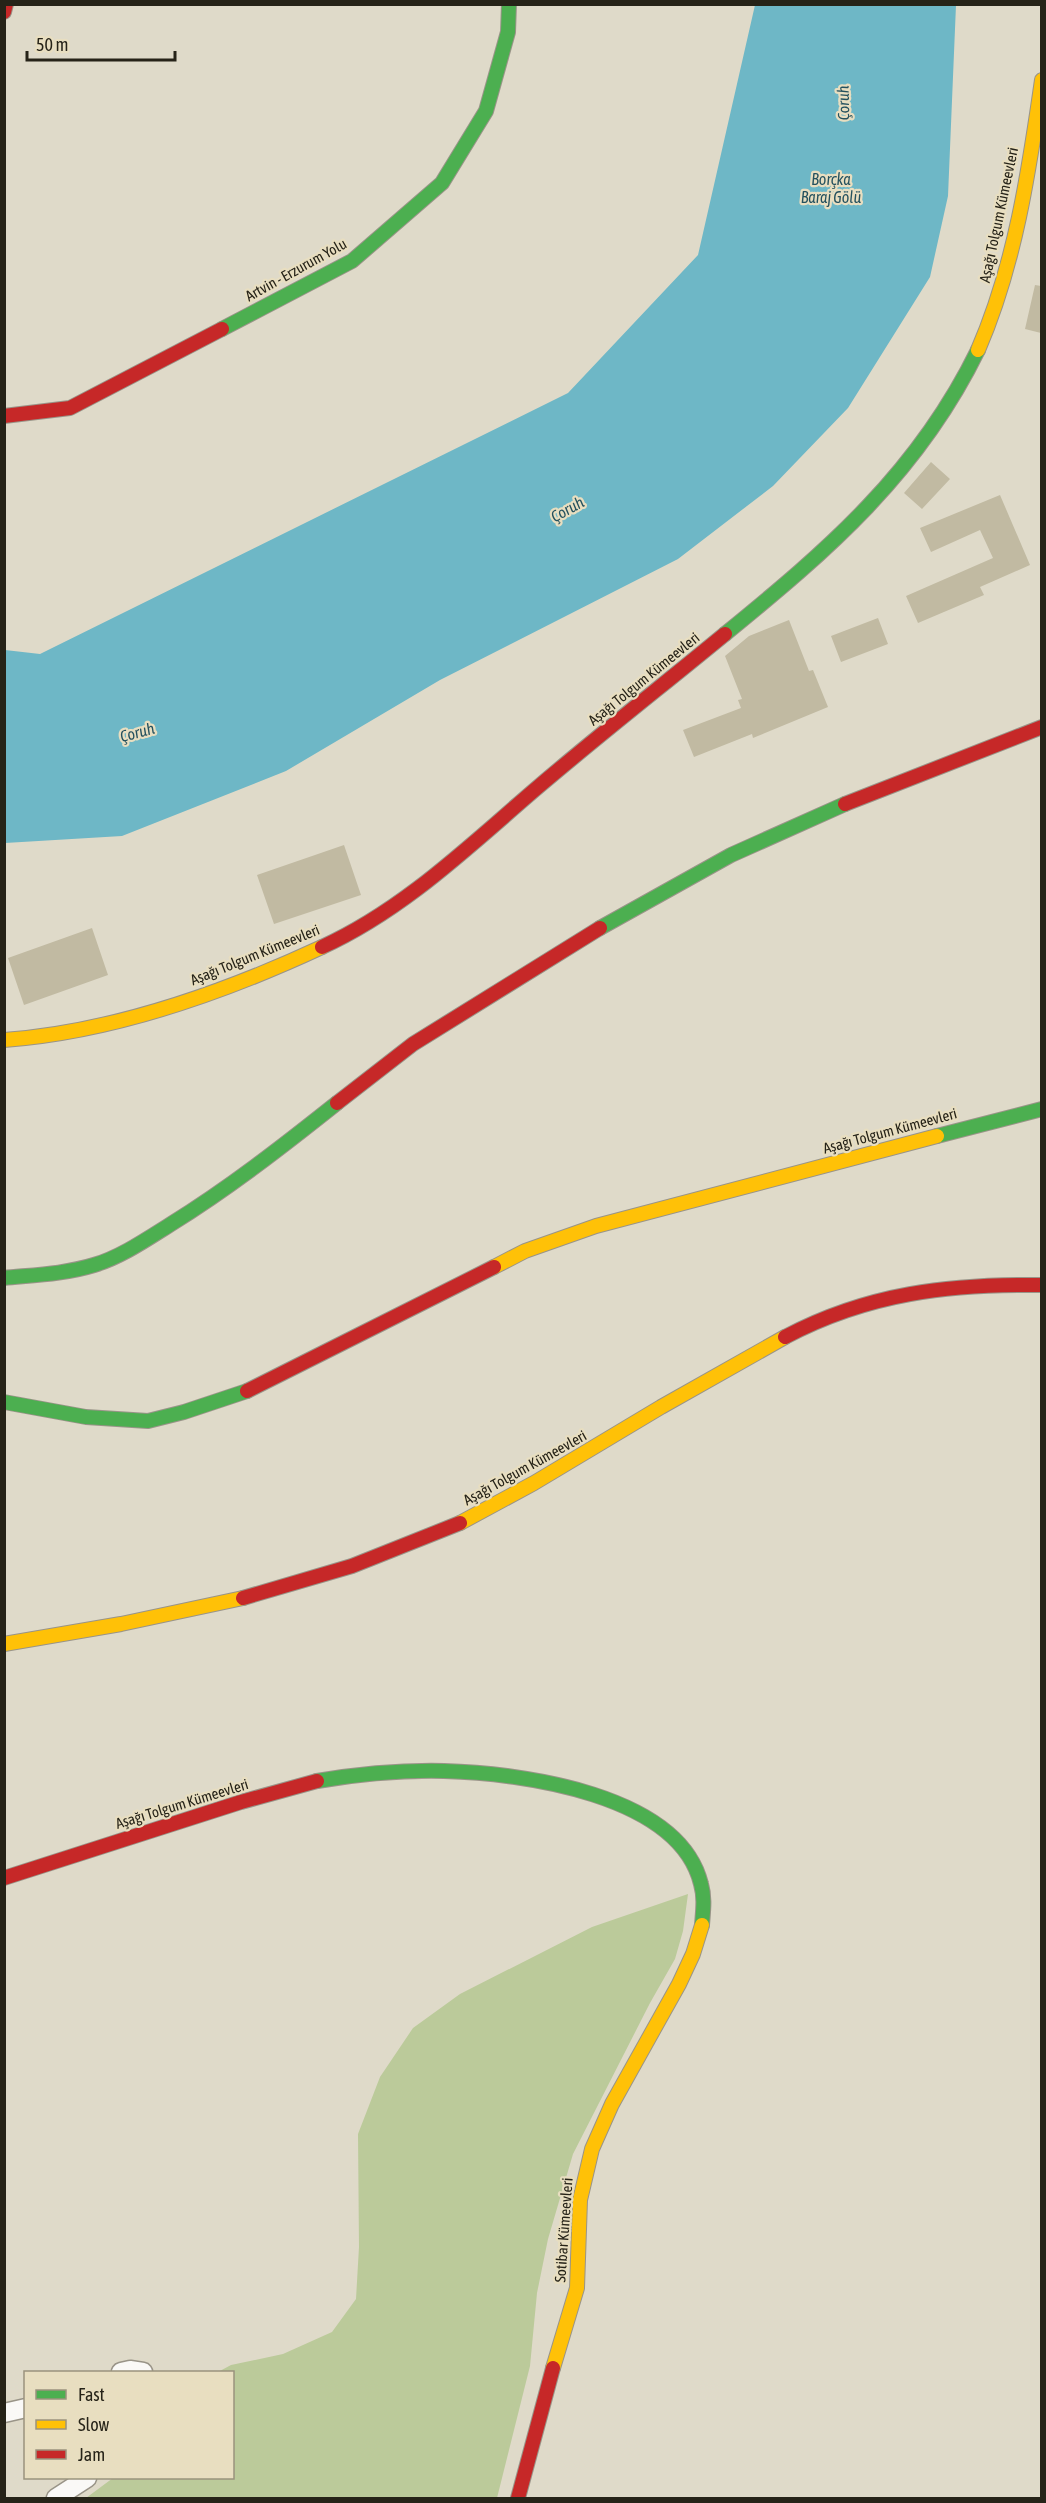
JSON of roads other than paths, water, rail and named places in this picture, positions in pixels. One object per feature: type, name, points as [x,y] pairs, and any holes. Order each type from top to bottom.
[{"type":"main road","points":[[4,12],[6,4]]},
{"type":"main road","name":"Artvin - Erzurum Yolu","points":[[4,416],[70,408],[352,261],[442,183],[459,156],[486,111],[508,32],[509,4]]},
{"type":"main road","name":"Aşağı Tolgum Kümeevleri","points":[[4,1040],[35,1039],[94,1026],[182,1001],[276,967],[353,932],[392,909],[430,880],[558,770],[837,541],[902,471],[949,401],[981,341],[1011,248],[1023,192],[1041,80]]},
{"type":"main road","points":[[4,1278],[63,1272],[96,1265],[140,1244],[200,1206],[270,1156],[413,1044],[601,928],[731,855],[817,815],[1041,727]]},
{"type":"main road","name":"Aşağı Tolgum Kümeevleri","points":[[4,1402],[86,1417],[147,1421],[184,1412],[252,1389],[525,1251],[568,1233],[716,1196],[943,1132],[1041,1109]]},
{"type":"main road","name":"Aşağı Tolgum Kümeevleri","points":[[4,1644],[180,1613],[330,1573],[400,1548],[459,1523],[520,1493],[652,1412],[768,1347],[823,1319],[856,1306],[936,1288],[990,1284],[1041,1285]]},
{"type":"main road","name":"Aşağı Tolgum Kümeevleri","points":[[4,1878],[222,1808],[300,1786],[332,1779],[421,1771],[471,1772],[532,1778],[597,1796],[646,1816],[686,1851],[699,1875]]},
{"type":"main road","name":"Sotibar Kümeevleri","points":[[518,2499],[562,2336],[577,2291],[579,2208],[585,2166],[602,2124],[686,1968],[699,1934],[704,1901],[699,1875]]},
{"type":"street","points":[[4,2413],[24,2408]]},
{"type":"street","points":[[56,2499],[86,2479]]},
{"type":"water","name":"Borçka Baraj Gölü","points":[[755,5],[956,5],[948,196],[930,277],[848,408],[773,486],[678,559],[440,680],[286,771],[122,836],[5,843],[5,650],[40,654],[568,393],[698,255]]},
{"type":"water label","name":"Çoruh","points":[[843,103]]},
{"type":"water label","name":"Çoruh","points":[[567,509]]},
{"type":"water label","name":"Çoruh","points":[[137,732]]}]
